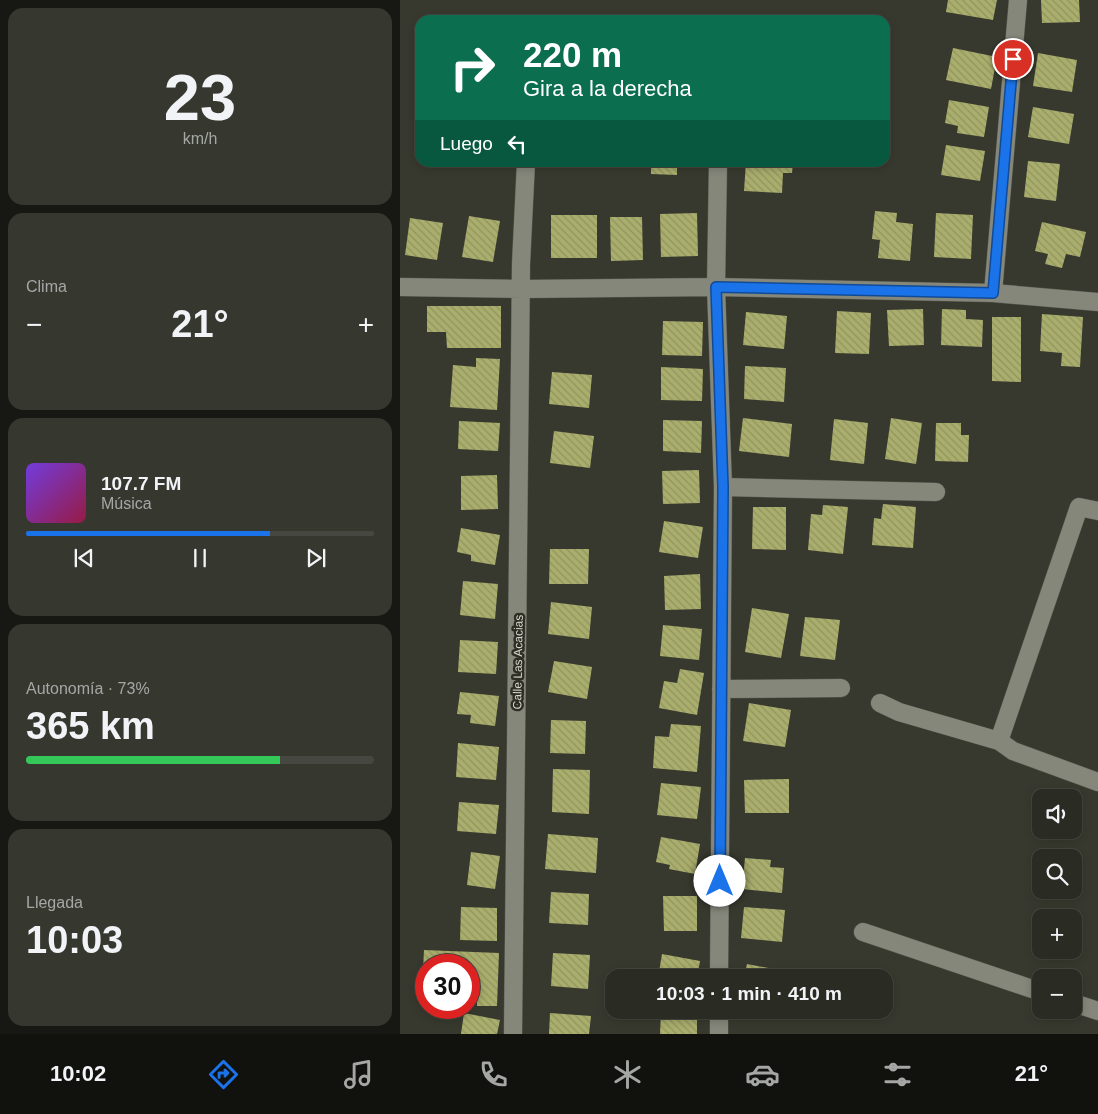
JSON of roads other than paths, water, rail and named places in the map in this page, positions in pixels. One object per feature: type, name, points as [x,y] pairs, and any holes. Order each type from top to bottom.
[{"type":"street","points":[[993,293],[1018,0]]},
{"type":"street","name":"Calle Las Acacias","points":[[513,1034],[521,264],[526,167]]},
{"type":"street","points":[[718,167],[716,287],[723,487],[719,969]]},
{"type":"street","points":[[400,287],[522,289],[716,287],[993,293],[1098,302]]},
{"type":"street","points":[[723,487],[936,492]]},
{"type":"street","points":[[999,741],[1079,507],[1098,511]]},
{"type":"street","points":[[721,689],[840,688]]},
{"type":"street","points":[[880,702],[899,712],[999,741],[1013,751],[1098,782]]},
{"type":"street","points":[[863,932],[1032,989]]},
{"type":"street","points":[[1082,1005],[1098,1011]]},
{"type":"street","points":[[719,1019],[719,1034]]}]
